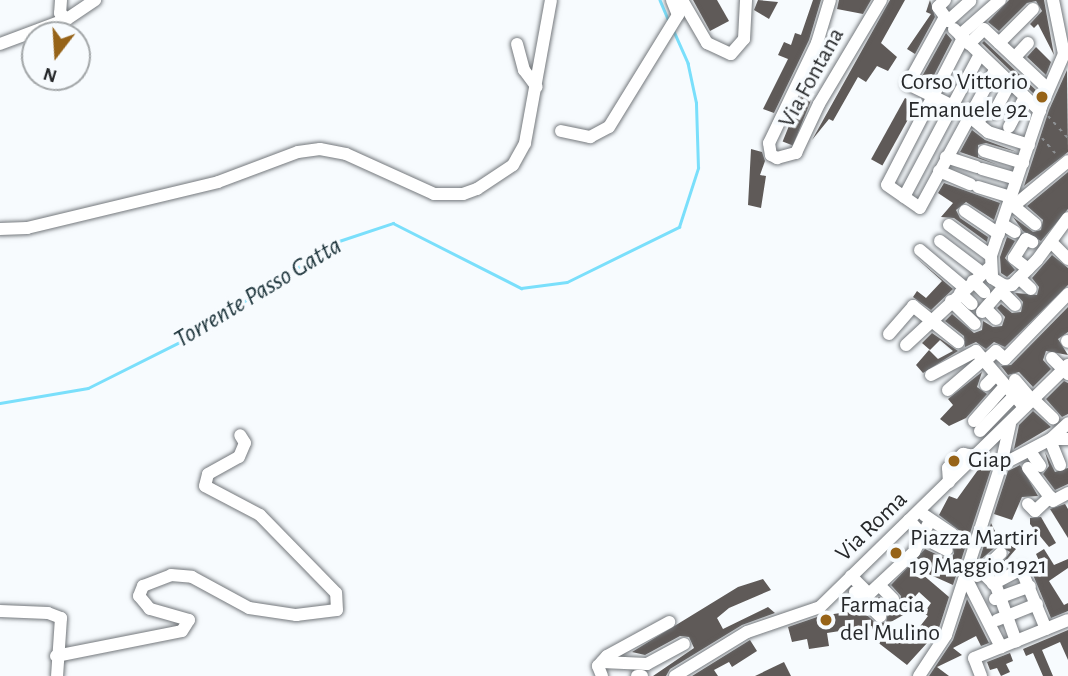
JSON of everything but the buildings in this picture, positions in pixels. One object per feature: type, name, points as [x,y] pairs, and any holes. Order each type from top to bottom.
[{"type":"street","points":[[61,0],[60,13],[67,19]]},
{"type":"street","points":[[0,44],[67,19],[95,0]]},
{"type":"street","points":[[0,229],[27,228],[218,183],[287,157],[320,149],[333,151],[420,190],[463,194],[488,184],[513,165],[525,143],[551,0]]},
{"type":"street","points":[[561,131],[590,136],[609,127],[678,15],[672,0]]},
{"type":"street","points":[[682,0],[707,43],[731,54],[744,39],[746,0]]},
{"type":"street","name":"Via Fontana","points":[[830,0],[817,43],[769,143],[771,155],[777,158],[796,153],[819,104],[881,0]]},
{"type":"street","points":[[985,13],[970,0],[908,85],[952,106],[988,132],[1029,145]]},
{"type":"street","points":[[953,24],[985,13],[1000,0]]},
{"type":"street","points":[[906,345],[973,280],[1001,229],[1040,109],[1065,54],[1063,19],[1053,0]]},
{"type":"street","points":[[999,43],[1033,9]]},
{"type":"street","points":[[953,24],[984,29],[1048,89]]},
{"type":"street","points":[[953,24],[995,69],[1040,109]]},
{"type":"street","points":[[953,24],[932,96],[887,185],[920,208],[945,158],[973,119],[995,69]]},
{"type":"street","points":[[1015,57],[1028,43]]},
{"type":"street","points":[[516,44],[524,70],[537,87]]},
{"type":"street","points":[[904,197],[980,54]]},
{"type":"street","points":[[973,119],[988,110],[994,113],[1010,83]]},
{"type":"street","points":[[1009,127],[1025,97]]},
{"type":"street","points":[[984,150],[1023,163]]},
{"type":"street","points":[[928,152],[1017,180]]},
{"type":"street","points":[[1012,201],[1068,161]]},
{"type":"street","points":[[939,172],[996,198],[1012,201],[1035,225]]},
{"type":"street","points":[[965,211],[1001,229],[1015,232]]},
{"type":"street","points":[[980,308],[1024,274],[1068,218]]},
{"type":"street","points":[[949,225],[973,280],[980,308],[996,319]]},
{"type":"street","points":[[1031,289],[1014,258],[1026,239],[1032,242]]},
{"type":"street","points":[[940,241],[984,292]]},
{"type":"street","points":[[1051,242],[1068,259]]},
{"type":"street","points":[[920,250],[973,280],[992,278],[1015,305]]},
{"type":"street","points":[[973,280],[975,324]]},
{"type":"street","points":[[948,390],[996,351],[1005,359],[1068,294]]},
{"type":"street","points":[[889,334],[913,306],[924,307],[932,321],[951,328],[958,342]]},
{"type":"street","points":[[932,375],[976,351],[996,375],[1053,418]]},
{"type":"street","points":[[1052,358],[1067,369]]},
{"type":"street","name":"Via Roma","points":[[675,676],[747,632],[816,610],[1067,369]]},
{"type":"street","points":[[986,386],[996,375]]},
{"type":"street","points":[[977,426],[1011,387]]},
{"type":"street","points":[[919,676],[946,635],[966,583],[1001,466],[1010,423]]},
{"type":"street","points":[[1001,466],[1051,440],[1068,423]]},
{"type":"street","points":[[56,656],[182,631],[188,620],[150,609],[139,596],[143,586],[171,575],[192,578],[249,608],[306,615],[337,610],[335,593],[260,515],[205,486],[208,474],[239,457],[245,443],[240,435]]},
{"type":"street","points":[[1051,440],[1068,439]]},
{"type":"street","points":[[1051,440],[1060,465]]},
{"type":"street","points":[[990,442],[1004,447]]},
{"type":"street","points":[[1030,451],[1034,467],[1050,497],[1054,501],[1067,497]]},
{"type":"street","points":[[1028,504],[1035,511],[1050,497]]},
{"type":"street","points":[[919,511],[952,534]]},
{"type":"street","points":[[909,520],[922,535],[947,550]]},
{"type":"street","points":[[827,600],[861,592],[869,594],[914,552],[930,521]]},
{"type":"street","points":[[966,583],[1001,553]]},
{"type":"street","points":[[993,584],[1021,569],[1046,629]]},
{"type":"street","points":[[982,572],[993,584],[1002,618],[1016,641]]},
{"type":"street","points":[[848,579],[880,615]]},
{"type":"street","points":[[966,583],[1001,647]]},
{"type":"street","points":[[879,585],[893,599]]},
{"type":"street","points":[[998,598],[1030,586]]},
{"type":"street","points":[[1002,618],[1037,604]]},
{"type":"street","points":[[0,611],[59,616],[57,676]]},
{"type":"street","points":[[981,676],[974,658],[1068,620]]},
{"type":"street","points":[[602,676],[598,669],[602,662],[669,622]]},
{"type":"street","points":[[602,662],[647,664],[684,644]]},
{"type":"path","points":[[1040,109],[1068,138]]},
{"type":"path","points":[[1034,130],[1055,153]]},
{"type":"waterway","name":"Torrente Passo Gatta","points":[[660,0],[669,21]]},
{"type":"waterway","name":"Torrente Passo Gatta","points":[[0,403],[88,388],[180,342],[339,241],[393,223],[521,288],[567,282],[679,227],[698,168],[696,103],[688,64],[673,30]]},
{"type":"place","name":"Corso Vittorio Emanuele 92","points":[[1042,97]]},
{"type":"place","name":"Giap","points":[[954,461]]},
{"type":"place","name":"Piazza Martiri 19 Maggio 1921","points":[[896,553]]},
{"type":"place","name":"Farmacia del Mulino","points":[[826,620]]}]
